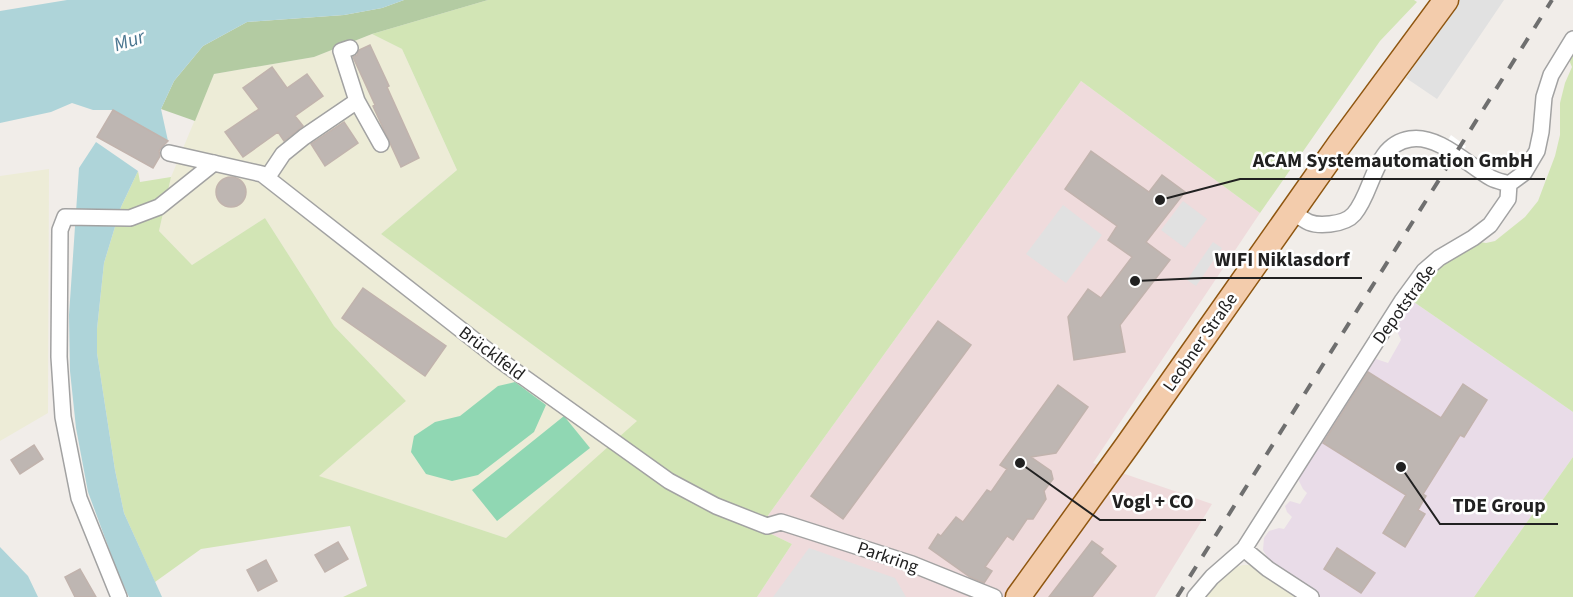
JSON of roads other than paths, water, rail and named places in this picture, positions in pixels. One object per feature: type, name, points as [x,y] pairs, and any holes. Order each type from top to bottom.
[{"type":"main road","name":"Leobner Straße","points":[[1017,597],[1127,446],[1339,145],[1446,0]]},
{"type":"street","name":"Depotstraße","points":[[1195,597],[1212,577],[1244,549],[1424,271],[1439,258],[1490,225],[1508,199],[1509,184],[1524,173],[1537,151],[1544,97],[1551,75],[1573,39]]},
{"type":"street","points":[[350,48],[341,51],[357,101],[381,144]]},
{"type":"street","points":[[267,178],[283,154],[357,101]]},
{"type":"street","points":[[1292,211],[1306,222],[1342,223],[1354,215],[1384,156],[1399,142],[1411,138],[1427,140],[1443,147],[1493,179],[1509,184]]},
{"type":"street","name":"Brücklfeld","points":[[169,153],[262,174],[501,360],[669,481],[716,506],[767,526],[781,522]]},
{"type":"street","points":[[119,597],[79,498],[63,417],[59,357],[60,230],[65,218],[130,218],[159,207],[214,163]]},
{"type":"street","name":"Parkring","points":[[781,522],[912,564],[994,597]]},
{"type":"street","points":[[1244,549],[1268,569],[1311,597]]},
{"type":"water","name":"Mur","points":[[67,0],[404,0],[382,8],[344,15],[247,22],[203,46],[174,81],[161,109],[168,141],[113,110],[93,110],[72,103],[51,112],[0,123],[0,11]]},
{"type":"water","points":[[96,142],[138,171],[121,207],[104,263],[97,329],[97,353],[124,513],[162,597],[129,597],[88,492],[76,428],[70,371],[69,315],[79,168]]},
{"type":"water","points":[[0,547],[28,576],[38,597],[0,597]]},
{"type":"railway","points":[[1177,597],[1552,0]]},
{"type":"place","name":"ACAM Systemautomation GmbH","points":[[1160,200]]},
{"type":"place","name":"WIFI Niklasdorf","points":[[1135,281]]},
{"type":"place","name":"Vogl + CO","points":[[1020,463]]},
{"type":"place","name":"TDE Group","points":[[1401,467]]}]
